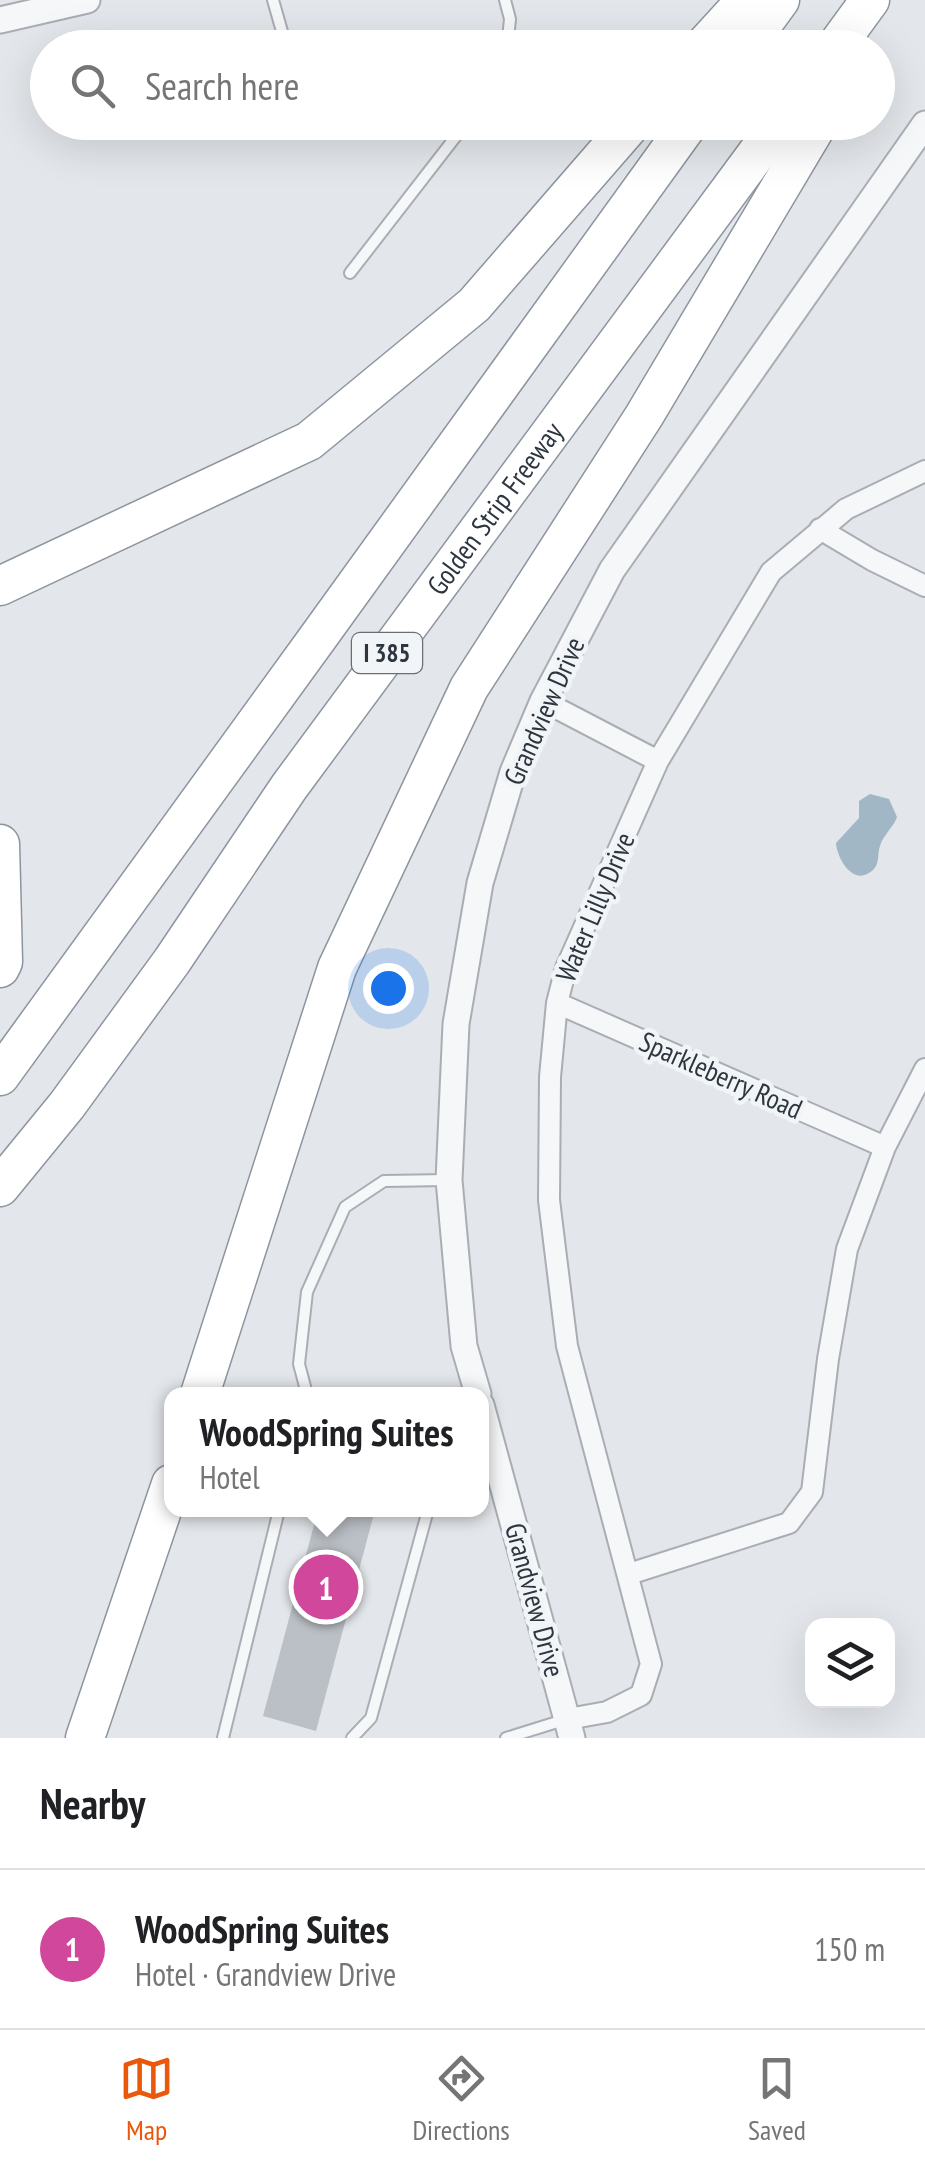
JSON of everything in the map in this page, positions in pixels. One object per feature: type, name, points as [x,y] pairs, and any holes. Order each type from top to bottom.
[{"type":"highway","points":[[718,30],[746,0]]},
{"type":"highway","points":[[758,30],[780,0]]},
{"type":"highway","points":[[848,30],[870,0]]},
{"type":"highway","points":[[874,30],[891,0]]},
{"type":"highway","points":[[0,586],[308,441],[474,306],[618,140]]},
{"type":"highway","name":"I 385","points":[[0,1076],[289,682],[365,568],[677,140]]},
{"type":"highway","name":"Golden Strip Freeway","points":[[0,1188],[172,961],[290,787],[767,140]]},
{"type":"highway","points":[[202,1387],[337,968],[469,688],[644,416],[807,140]]},
{"type":"highway","points":[[0,844],[0,968]]},
{"type":"highway","points":[[86,1738],[164,1505]]},
{"type":"street","points":[[0,20],[88,0]]},
{"type":"street","name":"Grandview Drive","points":[[476,1387],[464,1346],[449,1180],[456,1024],[480,882],[513,772],[543,701],[612,570],[925,124]]},
{"type":"street","name":"Water Lilly Drive","points":[[570,1729],[641,1695],[651,1664],[567,1346],[551,1218],[550,1077],[557,1003],[566,968],[658,761],[771,572],[846,510],[925,471]]},
{"type":"street","points":[[820,529],[925,586]]},
{"type":"street","points":[[543,701],[658,761]]},
{"type":"street","name":"Sparkleberry Road","points":[[557,1003],[885,1147]]},
{"type":"street","points":[[629,1574],[789,1522],[812,1492],[847,1248],[885,1147],[925,1069]]},
{"type":"street","name":"Grandview Drive","points":[[489,1435],[570,1729]]},
{"type":"lane","points":[[273,0],[284,30]]},
{"type":"lane","points":[[506,0],[509,30]]},
{"type":"lane","points":[[350,273],[453,140]]},
{"type":"lane","points":[[306,1387],[298,1364],[307,1292],[345,1208],[384,1181],[449,1180]]},
{"type":"lane","points":[[223,1738],[277,1517]]},
{"type":"lane","points":[[352,1738],[371,1718],[426,1517]]},
{"type":"lane","points":[[506,1738],[570,1729]]},
{"type":"water","points":[[870,794],[889,799],[897,817],[881,842],[875,867],[859,876],[843,863],[836,843],[859,818],[859,801]]},
{"type":"building","points":[[316,1517],[373,1517],[316,1731],[263,1716]]},
{"type":"place","name":"WoodSpring Suites","points":[[326,1587]]}]
